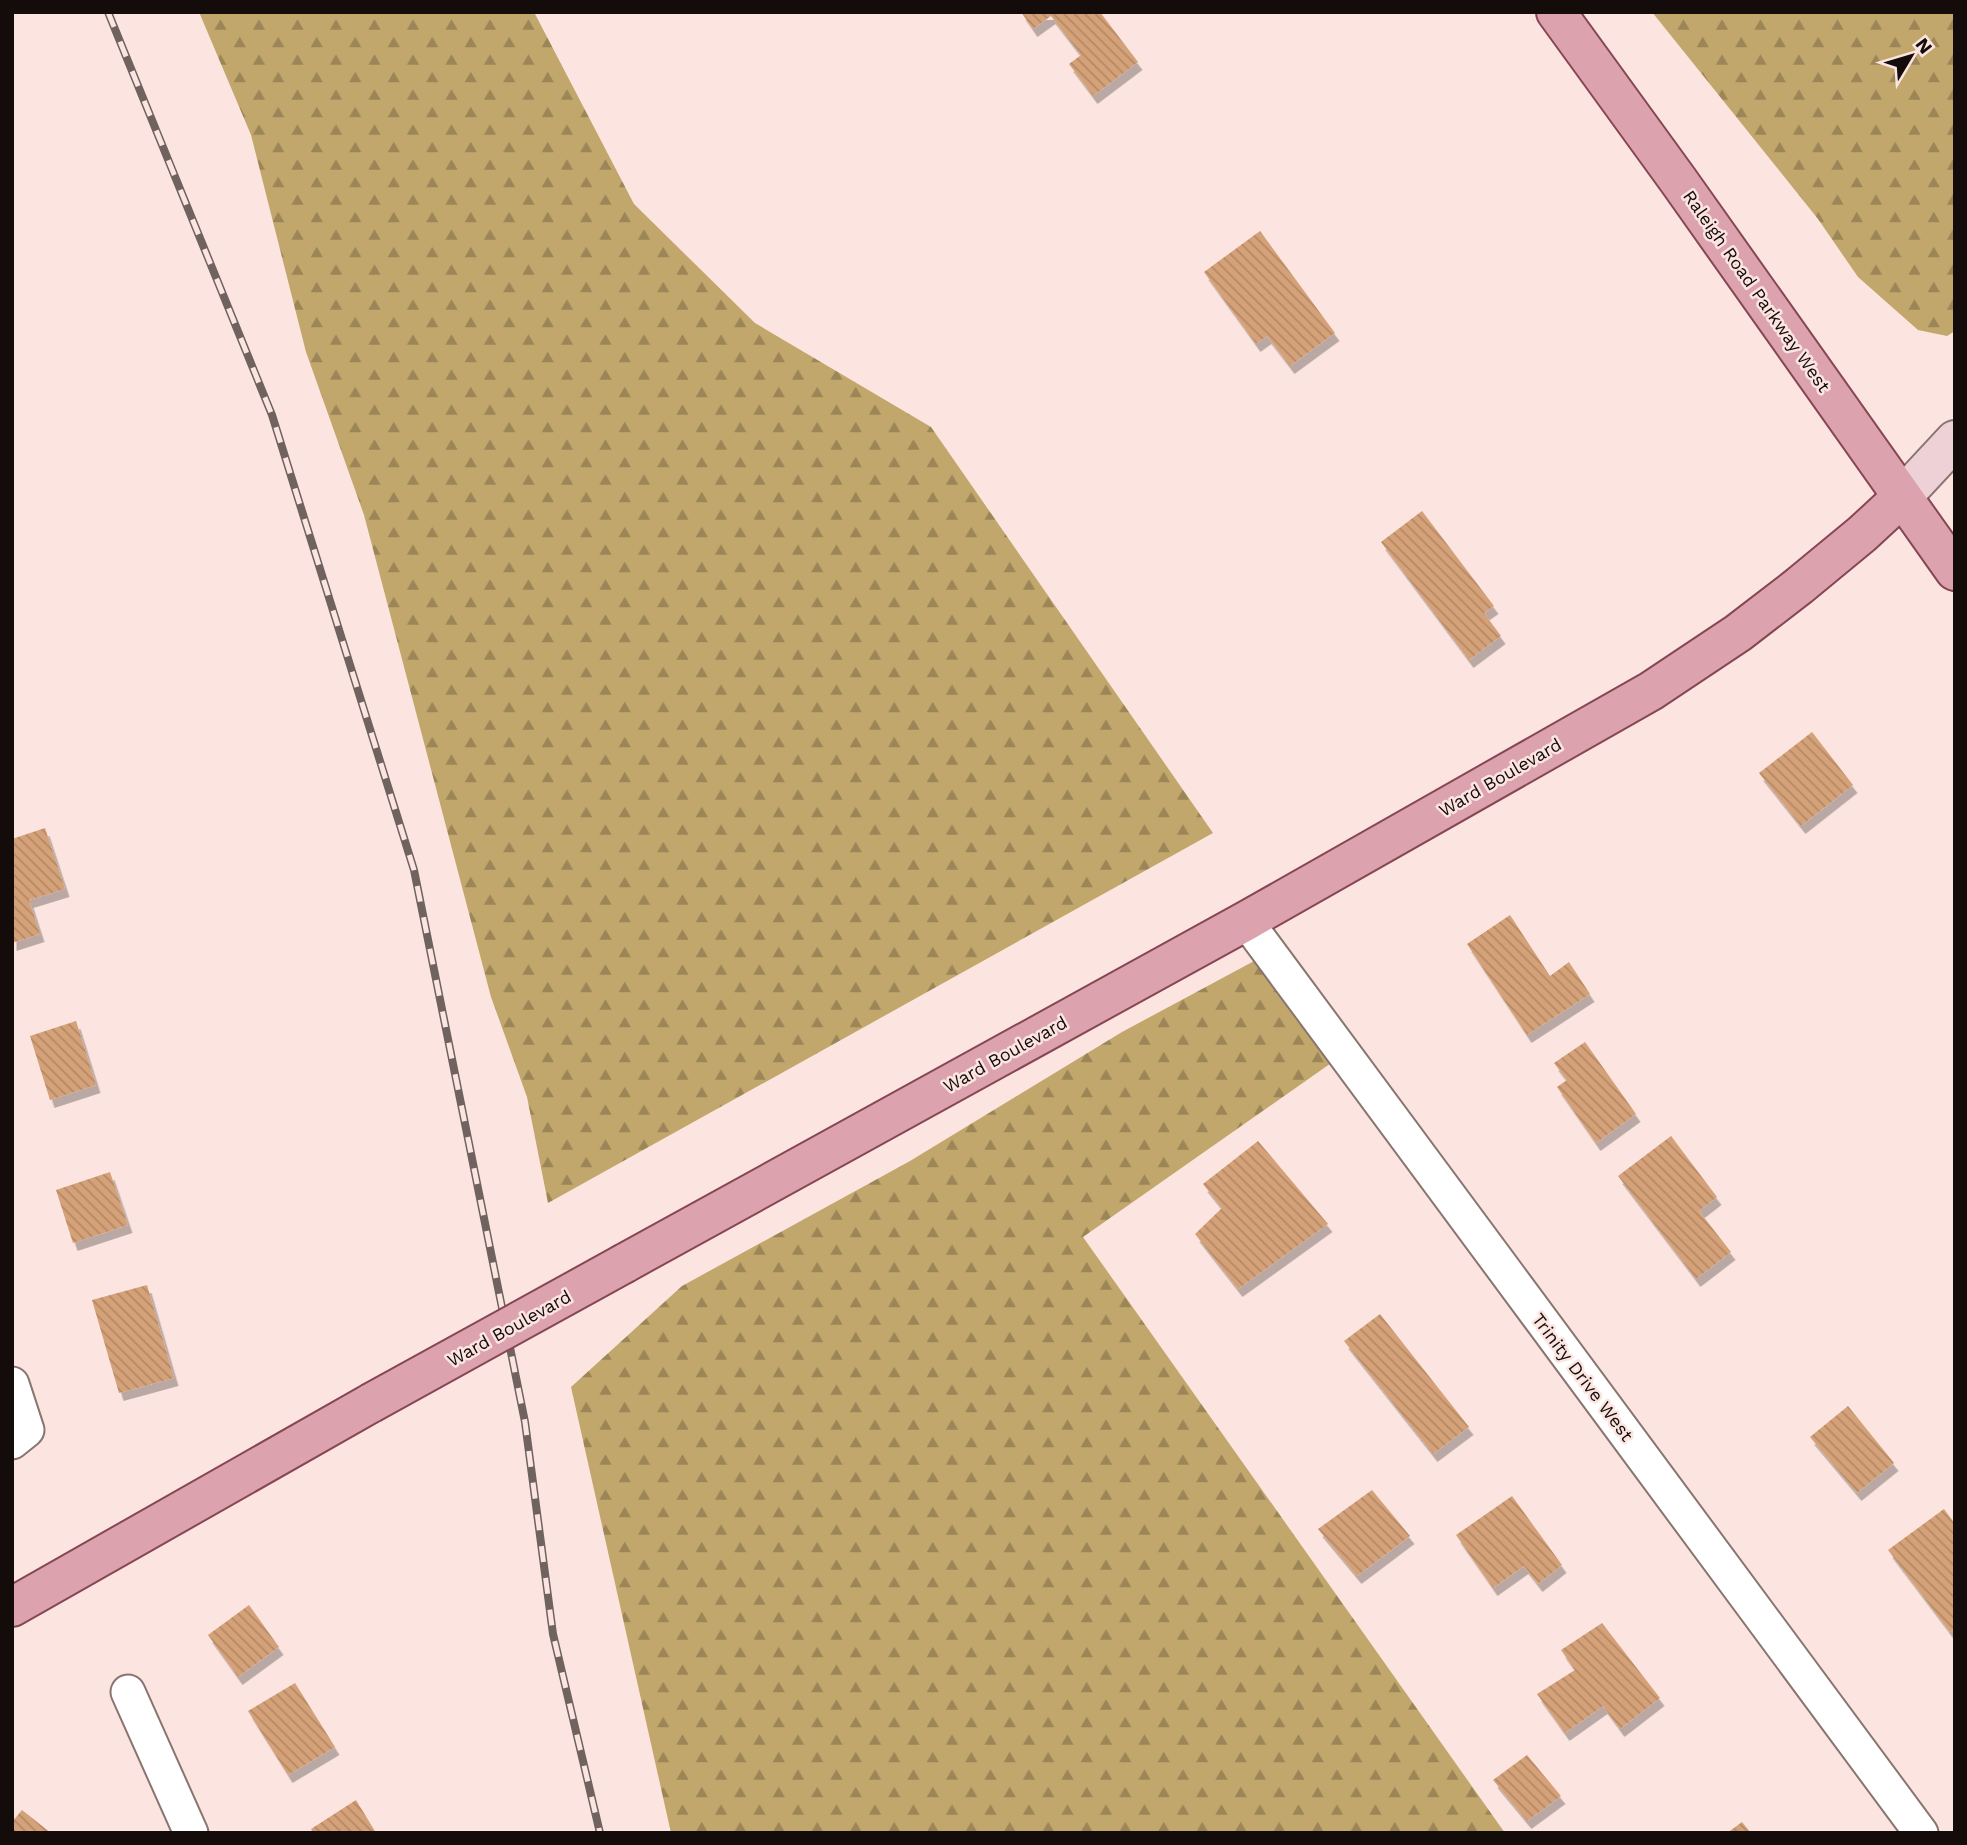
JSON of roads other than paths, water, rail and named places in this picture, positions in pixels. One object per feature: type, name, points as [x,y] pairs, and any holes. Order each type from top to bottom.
[{"type":"main road","name":"Raleigh Road Parkway West","points":[[1556,12],[1955,571]]},
{"type":"main road","name":"Ward Boulevard","points":[[12,1607],[371,1403],[1246,922],[1651,691],[1738,633],[1800,586],[1902,497],[1955,440]]},
{"type":"street","name":"Trinity Drive West","points":[[1246,922],[1921,1833]]},
{"type":"street","points":[[12,1384],[19,1436]]},
{"type":"street","points":[[128,1692],[191,1833]]},
{"type":"railway","points":[[108,12],[272,415],[414,870],[525,1422],[553,1634],[600,1833]]}]
